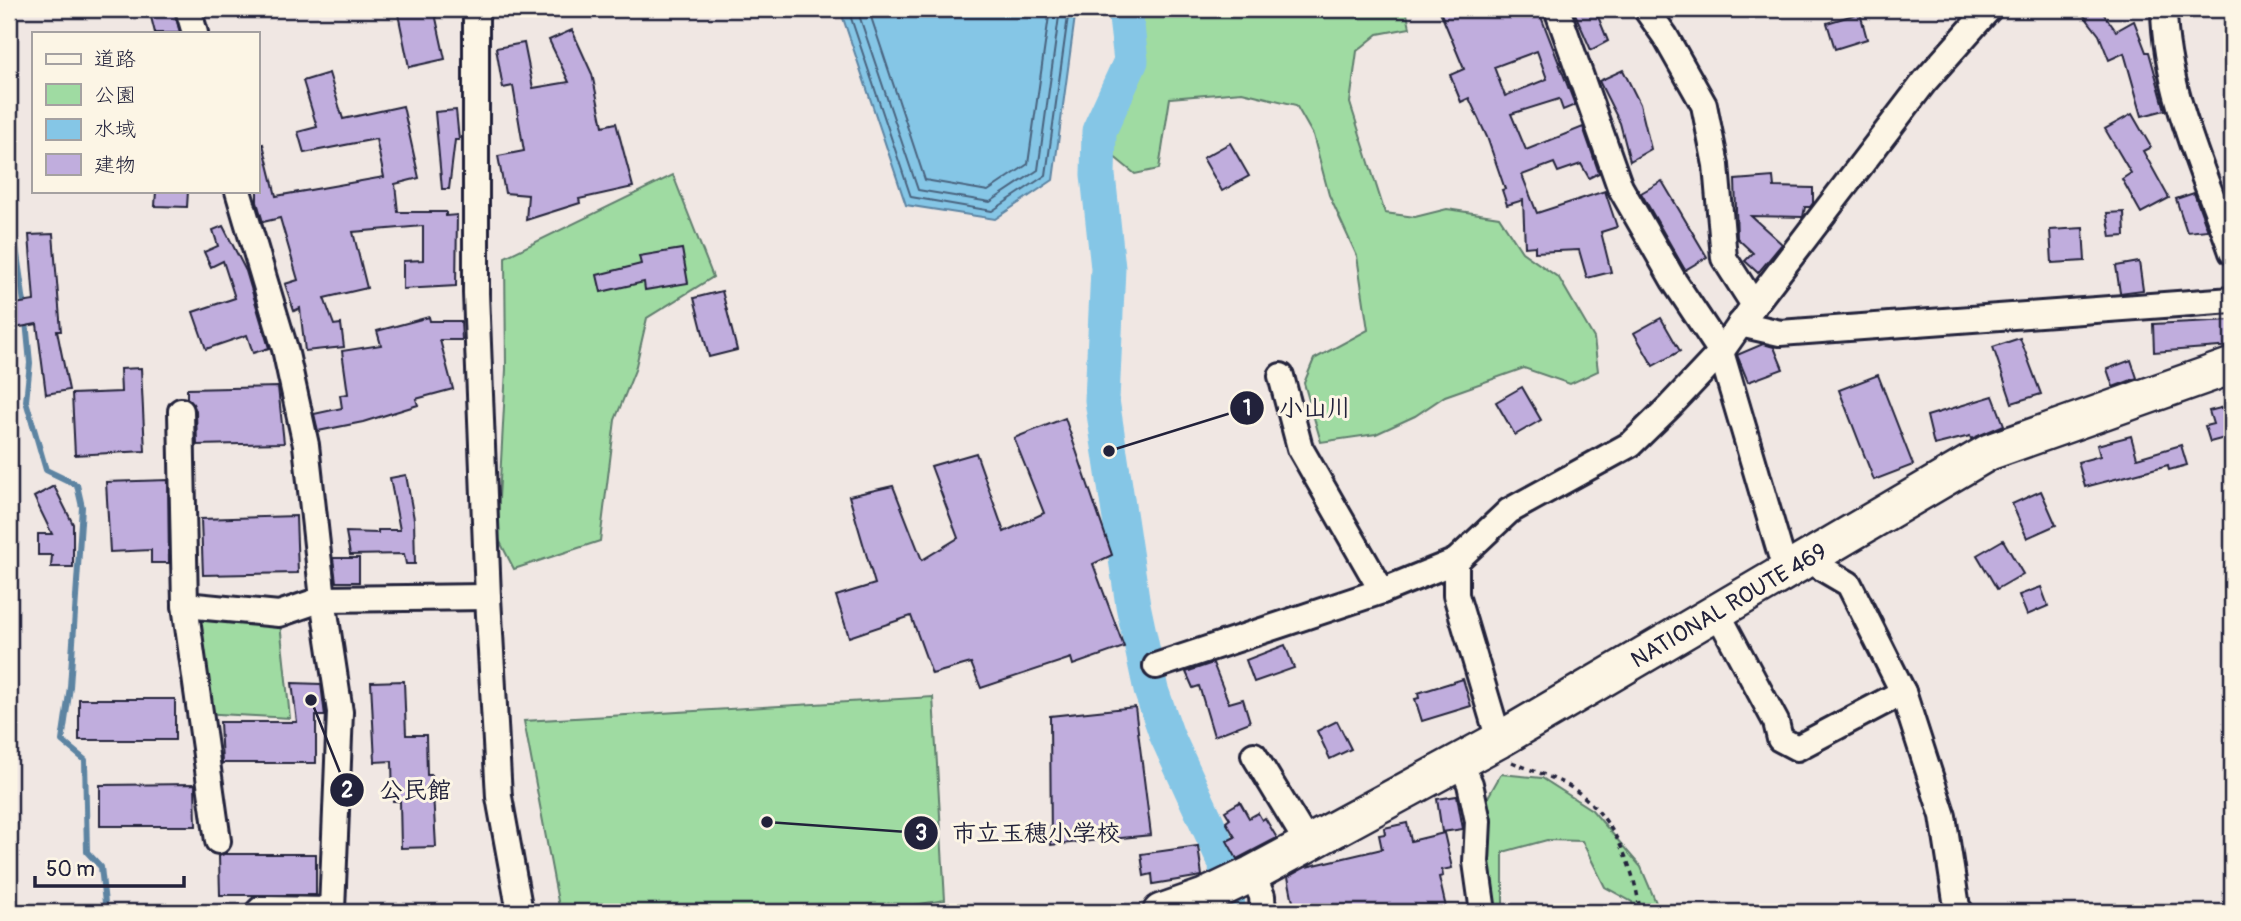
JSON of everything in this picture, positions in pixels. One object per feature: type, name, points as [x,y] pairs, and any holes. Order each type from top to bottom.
[{"type":"highway","name":"NATIONAL ROUTE 469","points":[[1235,883],[1481,750],[1939,478],[1989,452],[2232,366]]},
{"type":"highway","points":[[1161,912],[1235,883]]},
{"type":"street","points":[[188,9],[195,32]]},
{"type":"street","points":[[476,9],[476,293],[488,597],[499,797],[520,912]]},
{"type":"street","points":[[1557,9],[1620,187],[1674,281],[1721,352],[1796,565],[1849,584],[1903,692],[1943,816],[1954,910]]},
{"type":"street","points":[[1646,9],[1665,36],[1704,105],[1716,165],[1724,258],[1747,314],[1780,333],[2232,300]]},
{"type":"street","points":[[1156,666],[1382,591],[1456,561],[1509,511],[1631,444],[1721,352],[1925,81],[1989,9]]},
{"type":"street","points":[[2164,9],[2167,47],[2175,86],[2232,252]]},
{"type":"street","points":[[238,192],[285,349],[303,431],[323,599],[340,712],[332,910],[261,909],[258,912]]},
{"type":"street","points":[[1281,376],[1300,448],[1382,591]]},
{"type":"street","points":[[181,411],[185,605],[218,841]]},
{"type":"street","points":[[1456,561],[1456,594],[1481,750],[1476,862],[1483,912]]},
{"type":"street","points":[[185,605],[279,614],[323,599],[488,597]]},
{"type":"street","points":[[1717,612],[1776,722],[1780,739],[1797,748],[1903,692]]},
{"type":"street","points":[[1254,755],[1308,844]]},
{"type":"street","points":[[1235,883],[1262,896],[1263,912]]},
{"type":"path","points":[[1481,750],[1567,785],[1589,800],[1604,816],[1635,880],[1640,912]]},
{"type":"green space","points":[[1128,9],[1406,9],[1410,28],[1378,34],[1357,51],[1350,103],[1385,213],[1415,217],[1447,209],[1499,217],[1522,252],[1559,278],[1594,338],[1598,371],[1570,384],[1524,368],[1445,396],[1415,416],[1376,434],[1321,442],[1304,383],[1314,359],[1368,330],[1357,256],[1329,195],[1313,135],[1296,105],[1242,92],[1170,98],[1159,169],[1135,174],[1107,151],[1138,50]]},
{"type":"green space","points":[[673,175],[713,277],[647,318],[635,370],[615,420],[600,541],[514,569],[497,536],[506,369],[505,257]]},
{"type":"green space","points":[[185,605],[279,614],[290,718],[200,713]]},
{"type":"green space","points":[[933,697],[945,900],[871,912],[560,912],[524,721]]},
{"type":"green space","points":[[1501,774],[1542,778],[1592,810],[1641,867],[1660,912],[1634,912],[1632,902],[1605,887],[1582,841],[1547,840],[1503,852],[1503,906],[1515,912],[1492,912],[1487,856],[1488,797]]},
{"type":"water","points":[[845,9],[1076,9],[1053,180],[995,219],[906,205],[843,18]]},
{"type":"building","points":[[149,9],[174,9],[180,32],[155,32]]},
{"type":"building","points":[[397,9],[434,9],[445,59],[409,67]]},
{"type":"building","points":[[1439,9],[1538,9],[1575,105],[1563,110],[1559,99],[1511,114],[1526,150],[1583,127],[1599,173],[1589,178],[1581,164],[1558,172],[1554,163],[1522,175],[1537,213],[1605,191],[1617,227],[1601,232],[1611,272],[1587,278],[1579,250],[1535,252],[1535,246],[1525,247],[1523,200],[1507,205],[1502,190],[1505,189],[1487,137],[1469,98],[1461,102],[1450,75],[1464,69]],"holes":[[[1537,51],[1547,79],[1505,96],[1494,67]]]},
{"type":"building","points":[[1573,9],[1595,9],[1608,41],[1591,50]]},
{"type":"building","points":[[2079,9],[2100,9],[2116,31],[2134,21],[2146,52],[2149,52],[2165,110],[2142,116],[2124,53],[2109,60],[2099,35]]},
{"type":"building","points":[[1860,13],[1867,39],[1835,49],[1827,23]]},
{"type":"building","points":[[572,30],[592,74],[603,126],[616,123],[633,187],[579,199],[580,203],[526,220],[528,195],[505,193],[498,156],[524,151],[513,86],[503,88],[496,48],[524,43],[533,88],[569,82],[549,40]]},
{"type":"building","points":[[1623,70],[1640,104],[1651,149],[1630,161],[1620,123],[1599,81]]},
{"type":"building","points":[[329,73],[343,119],[403,106],[419,178],[395,184],[398,212],[446,212],[446,216],[457,215],[456,286],[403,289],[403,261],[423,260],[423,226],[353,232],[367,288],[324,298],[334,325],[341,324],[344,347],[305,351],[300,308],[294,311],[285,284],[298,280],[280,218],[263,222],[257,202],[259,145],[263,144],[276,196],[384,177],[376,139],[304,153],[298,132],[317,127],[303,81]]},
{"type":"building","points":[[456,110],[459,140],[455,140],[449,189],[442,189],[435,112]]},
{"type":"building","points":[[2132,114],[2151,147],[2143,151],[2169,198],[2141,213],[2122,179],[2131,173],[2105,129]]},
{"type":"building","points":[[1230,143],[1249,176],[1222,191],[1203,158]]},
{"type":"building","points":[[1773,177],[1774,187],[1813,188],[1813,203],[1810,207],[1805,207],[1803,217],[1751,216],[1782,244],[1758,273],[1745,261],[1753,253],[1737,238],[1735,180]]},
{"type":"building","points":[[1662,181],[1707,257],[1685,270],[1641,193]]},
{"type":"building","points":[[156,192],[188,192],[187,207],[155,206]]},
{"type":"building","points":[[2194,193],[2208,230],[2187,232],[2176,199]]},
{"type":"building","points":[[2124,212],[2125,236],[2111,237],[2107,213]]},
{"type":"building","points":[[223,226],[246,271],[269,348],[253,353],[247,335],[206,349],[193,312],[235,298],[223,261],[211,267],[204,252],[218,246],[213,230]]},
{"type":"building","points":[[2083,228],[2085,261],[2052,263],[2050,230]]},
{"type":"building","points":[[53,234],[61,331],[57,331],[69,390],[46,394],[37,324],[9,329],[9,305],[34,301],[29,235]]},
{"type":"building","points":[[682,249],[688,283],[645,290],[644,282],[601,292],[597,275],[641,264],[639,256]]},
{"type":"building","points":[[2139,262],[2143,290],[2120,293],[2116,266]]},
{"type":"building","points":[[722,291],[737,350],[709,357],[694,298]]},
{"type":"building","points":[[429,317],[430,321],[461,321],[462,340],[440,340],[453,389],[416,399],[418,405],[363,422],[318,431],[314,414],[342,408],[340,395],[348,394],[342,351],[381,345],[377,331]]},
{"type":"building","points":[[1661,318],[1680,351],[1653,366],[1634,333]]},
{"type":"building","points":[[2232,320],[2232,346],[2154,352],[2153,324]]},
{"type":"building","points":[[2020,338],[2041,394],[2012,403],[1993,347]]},
{"type":"building","points":[[1763,344],[1774,347],[1783,369],[1748,382],[1737,355]]},
{"type":"building","points":[[2131,360],[2137,378],[2113,387],[2107,369]]},
{"type":"building","points":[[141,368],[145,451],[75,455],[72,394],[121,392],[120,369]]},
{"type":"building","points":[[1878,375],[1913,465],[1874,480],[1839,390]]},
{"type":"building","points":[[278,387],[284,443],[197,445],[196,410],[187,398],[187,389]]},
{"type":"building","points":[[1522,387],[1541,420],[1515,435],[1496,402]]},
{"type":"building","points":[[1993,396],[2004,425],[1971,439],[1970,436],[1934,445],[1927,416]]},
{"type":"building","points":[[2232,405],[2232,436],[2210,442],[2205,426],[2213,424],[2209,411]]},
{"type":"building","points":[[1065,418],[1112,555],[1093,564],[1124,647],[1073,665],[1071,658],[981,688],[971,663],[932,674],[911,616],[849,637],[836,596],[875,584],[849,496],[893,486],[922,560],[958,538],[931,466],[976,453],[1004,532],[1044,513],[1014,438]]},
{"type":"building","points":[[2131,436],[2137,458],[2181,445],[2187,465],[2169,470],[2168,465],[2085,487],[2078,462],[2100,456],[2097,445]]},
{"type":"building","points":[[406,475],[414,519],[415,564],[406,564],[404,554],[350,555],[346,532],[378,533],[378,530],[400,530],[390,478]]},
{"type":"building","points":[[168,480],[169,563],[151,563],[151,550],[110,552],[106,482]]},
{"type":"building","points":[[54,486],[73,524],[73,567],[51,567],[52,555],[38,555],[38,534],[52,534],[34,497]]},
{"type":"building","points":[[2041,491],[2056,525],[2027,538],[2012,504]]},
{"type":"building","points":[[296,516],[298,573],[203,575],[201,519]]},
{"type":"building","points":[[2003,540],[2023,574],[1997,589],[1977,555]]},
{"type":"building","points":[[333,558],[359,558],[359,582],[336,582]]},
{"type":"building","points":[[2041,587],[2048,606],[2027,615],[2019,595]]},
{"type":"building","points":[[1285,645],[1294,668],[1254,682],[1246,660]]},
{"type":"building","points":[[1213,663],[1229,703],[1243,699],[1250,722],[1214,736],[1199,686],[1193,688],[1186,672]]},
{"type":"building","points":[[1463,679],[1471,706],[1422,721],[1415,699],[1419,698],[1418,693]]},
{"type":"building","points":[[404,681],[406,735],[426,735],[427,775],[432,775],[436,847],[401,848],[400,801],[393,801],[392,761],[375,762],[371,682]]},
{"type":"building","points":[[292,683],[321,684],[325,716],[316,716],[316,763],[222,763],[220,722],[297,722]]},
{"type":"building","points":[[79,699],[175,699],[175,740],[79,740]]},
{"type":"building","points":[[1135,707],[1151,835],[1051,845],[1050,716]]},
{"type":"building","points":[[1337,721],[1351,749],[1330,759],[1317,731]]},
{"type":"building","points":[[195,784],[196,826],[100,826],[100,785]]},
{"type":"building","points":[[1457,796],[1463,829],[1442,832],[1437,799]]},
{"type":"building","points":[[1240,802],[1249,818],[1258,813],[1262,820],[1265,818],[1277,838],[1237,859],[1227,841],[1235,837],[1226,822],[1230,819],[1225,811]]},
{"type":"building","points":[[1407,823],[1411,841],[1444,833],[1452,868],[1442,870],[1443,876],[1439,877],[1447,912],[1381,912],[1381,908],[1357,912],[1295,912],[1288,877],[1306,867],[1382,849],[1379,835],[1385,834],[1384,828]]},
{"type":"building","points":[[1198,846],[1202,876],[1153,884],[1152,874],[1144,876],[1141,854]]},
{"type":"building","points":[[316,854],[316,895],[220,895],[219,856]]},
{"type":"waterway","points":[[1125,9],[1131,61],[1099,131],[1098,175],[1108,268],[1102,400],[1133,605],[1151,690],[1167,736],[1226,864],[1228,912]]},
{"type":"waterway","points":[[9,219],[13,226],[25,310]]},
{"type":"waterway","points":[[26,321],[30,363],[26,401],[46,470],[77,485],[82,507],[70,687],[62,741],[85,760],[87,852],[101,867],[106,912]]},
{"type":"place","name":"小山川","points":[[1109,451]]},
{"type":"place","name":"公民館","points":[[311,700]]},
{"type":"place","name":"市立玉穂小学校","points":[[767,822]]}]
